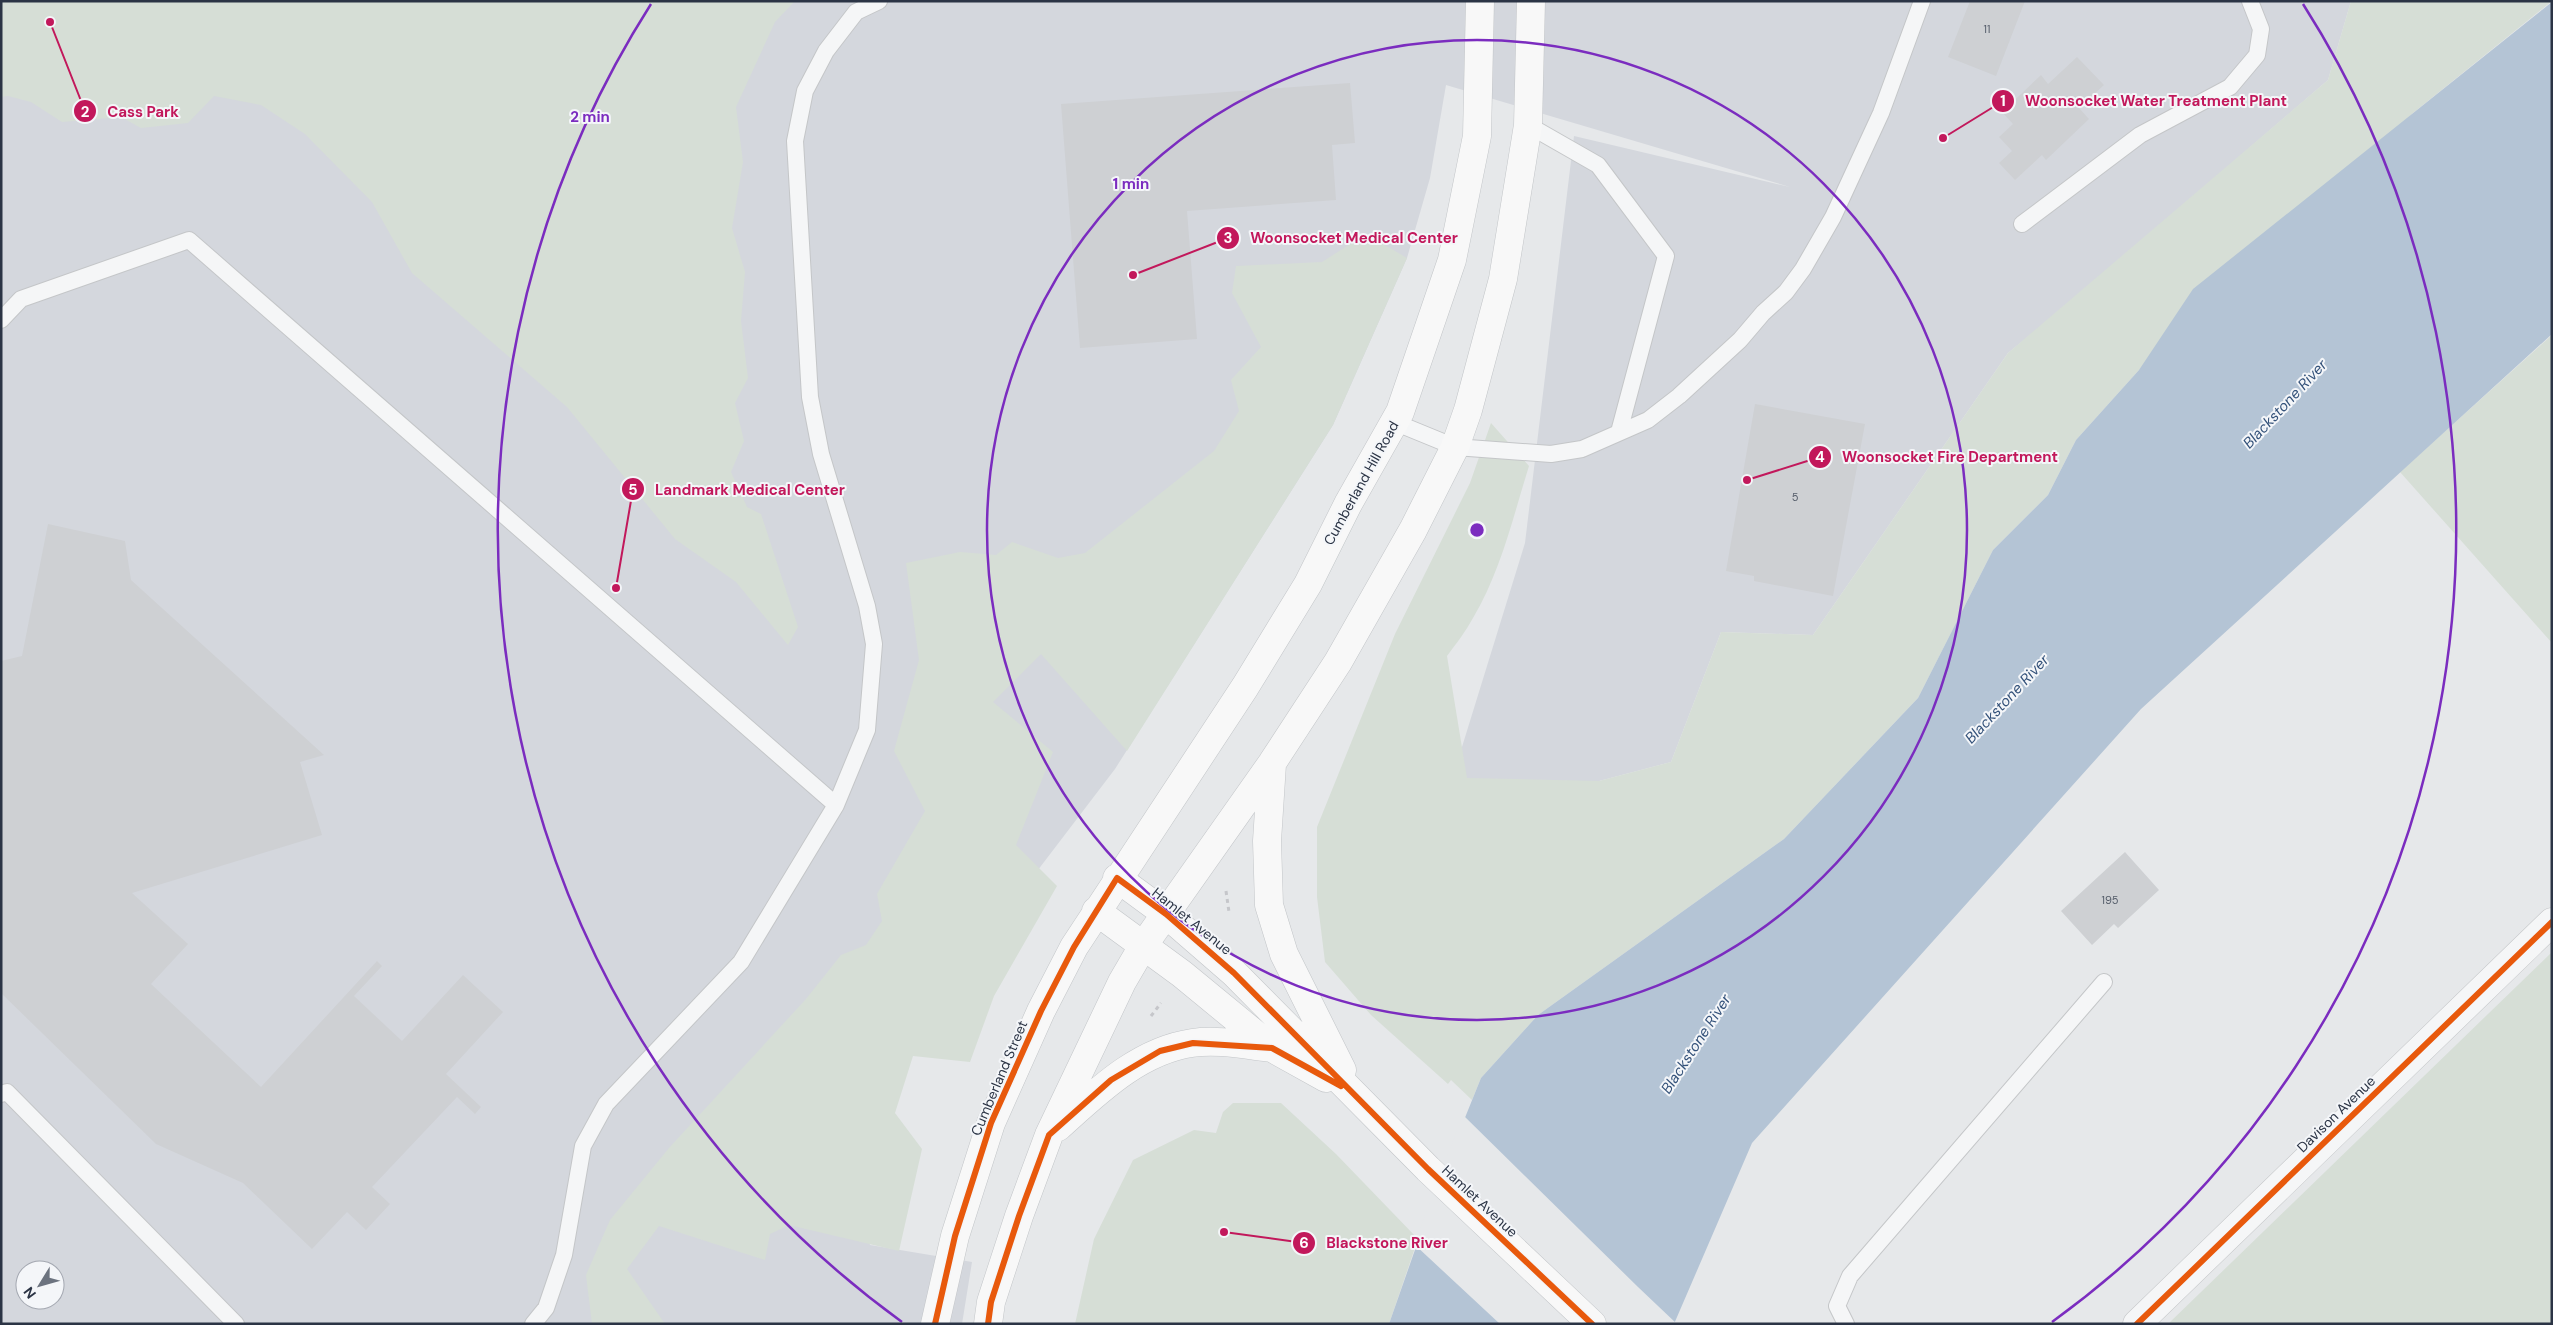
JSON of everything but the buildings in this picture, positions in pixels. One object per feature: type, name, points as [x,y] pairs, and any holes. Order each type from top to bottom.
[{"type":"main road","name":"Cumberland Hill Road","points":[[1096,911],[1245,687],[1308,584],[1348,504],[1394,422],[1421,356],[1452,260],[1477,136],[1480,1]]},
{"type":"main road","points":[[988,1324],[991,1302],[1018,1216],[1049,1135],[1122,982],[1143,946],[1272,763],[1338,662],[1413,530],[1455,448],[1468,410],[1503,279],[1528,125],[1531,1]]},
{"type":"main road","points":[[1272,763],[1267,842],[1269,905],[1284,954],[1354,1094]]},
{"type":"main road","name":"Hamlet Avenue","points":[[1117,878],[1166,914],[1234,972],[1428,1169],[1592,1324]]},
{"type":"main road","name":"Hamlet Avenue","points":[[1096,911],[1182,974],[1272,1048],[1354,1094]]},
{"type":"main road","name":"Cumberland Street","points":[[935,1324],[956,1236],[991,1123],[1042,1011],[1074,947],[1096,911]]},
{"type":"main road","points":[[1049,1135],[1111,1080],[1160,1050],[1193,1043],[1272,1048]]},
{"type":"street","name":"Davison Avenue","points":[[2138,1324],[2552,922]]},
{"type":"lane","points":[[533,1324],[546,1308],[564,1255],[583,1146],[606,1104],[741,962],[836,805],[867,730],[874,644],[867,606],[821,454],[810,397],[795,141],[805,90],[826,51],[856,12],[879,1]]},
{"type":"lane","points":[[1394,422],[1455,448],[1550,454],[1582,449],[1648,420],[1679,396],[1740,340],[1803,269],[1833,217],[1881,113],[1922,1]]},
{"type":"lane","points":[[2022,224],[2140,135],[2230,87],[2257,55],[2261,29],[2250,1]]},
{"type":"lane","points":[[1528,125],[1598,165],[1666,256],[1619,432]]},
{"type":"lane","points":[[1,320],[21,299],[189,240],[836,805]]},
{"type":"lane","points":[[1846,1324],[1837,1306],[1850,1276],[2104,982]]},
{"type":"lane","points":[[1,1094],[7,1092],[236,1324]]},
{"type":"path","points":[[1224,919],[1229,912],[1225,886]]},
{"type":"shaded area","points":[[1,1],[2351,1],[2328,80],[2067,305],[2008,353],[1813,635],[1721,632],[1671,762],[1599,781],[1449,789],[1525,543],[1574,136],[1790,187],[1446,85],[1430,178],[1407,258],[1333,425],[1115,769],[980,946],[806,999],[870,1245],[972,1262],[962,1324],[1,1324]]},
{"type":"shaded area","points":[[1,1],[795,1],[775,22],[736,107],[743,162],[732,228],[745,272],[741,321],[748,378],[735,403],[744,441],[731,472],[747,507],[761,514],[798,627],[788,645],[736,582],[675,539],[567,407],[412,273],[372,202],[305,134],[261,105],[214,96],[188,123],[141,128],[121,117],[62,122],[31,102],[8,96],[1,97]]},
{"type":"shaded area","points":[[2351,1],[2552,1],[2413,113],[2139,370],[2076,440],[2048,495],[1993,550],[1918,698],[1784,839],[1538,1015],[1481,1078],[1472,1100],[1451,1080],[1448,1084],[1371,1015],[1325,962],[1317,897],[1317,827],[1395,634],[1470,483],[1491,423],[1529,466],[1499,563],[1491,582],[1470,623],[1447,656],[1467,778],[1599,781],[1671,762],[1721,632],[1813,635],[2008,353],[2328,80]]},
{"type":"shaded area","points":[[1366,234],[1407,258],[1333,425],[1127,751],[1041,654],[993,702],[1053,752],[1016,845],[1057,886],[994,996],[970,1062],[913,1056],[895,1113],[922,1149],[899,1251],[789,1225],[770,1234],[765,1260],[659,1226],[627,1269],[665,1324],[592,1324],[586,1275],[610,1220],[669,1148],[806,999],[841,955],[866,945],[882,921],[877,894],[925,811],[894,751],[919,660],[906,563],[960,552],[996,555],[1012,542],[1058,558],[1085,553],[1214,451],[1239,411],[1231,380],[1261,347],[1232,293],[1236,266],[1322,262]]},
{"type":"shaded area","points":[[2552,335],[2552,643],[2400,472]]},
{"type":"shaded area","points":[[2552,952],[2552,1324],[2168,1324]]},
{"type":"shaded area","points":[[1233,1103],[1281,1103],[1336,1154],[1418,1239],[1389,1324],[1075,1324],[1094,1239],[1133,1160],[1194,1130],[1216,1133],[1223,1112]]},
{"type":"water","points":[[2552,2],[2552,334],[2141,709],[1752,1143],[1674,1324],[1389,1324],[1437,1187],[1481,1078],[1538,1015],[1784,839],[1918,698],[1993,550],[2048,495],[2076,440],[2139,370],[2193,289]]},
{"type":"pier","points":[[1463,1115],[1677,1324],[1500,1324],[1414,1244]]},
{"type":"cycle path","points":[[935,1324],[955,1236],[991,1123],[1041,1011],[1074,947],[1117,878],[1166,914],[1234,973],[1428,1169],[1592,1324]]},
{"type":"cycle path","points":[[2137,1324],[2552,922]]},
{"type":"cycle path","points":[[988,1324],[991,1302],[1019,1216],[1049,1135],[1111,1080],[1160,1051],[1193,1043],[1272,1048],[1341,1086]]},
{"type":"place","name":"Cass Park","points":[[50,22]]},
{"type":"place","name":"Woonsocket Water Treatment Plant","points":[[1943,138]]},
{"type":"place","name":"Woonsocket Medical Center","points":[[1133,275]]},
{"type":"place","name":"Woonsocket Fire Department","points":[[1747,480]]},
{"type":"place","name":"Landmark Medical Center","points":[[616,588]]},
{"type":"place","name":"Blackstone River","points":[[1224,1232]]}]
